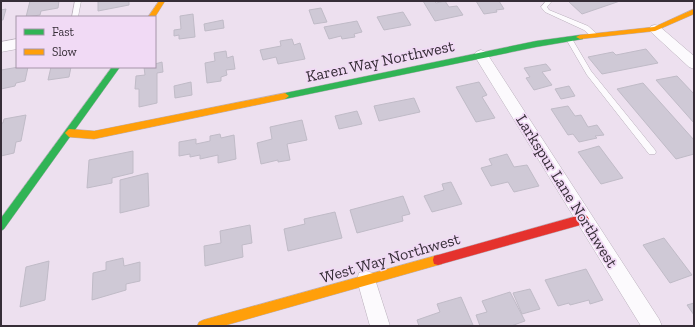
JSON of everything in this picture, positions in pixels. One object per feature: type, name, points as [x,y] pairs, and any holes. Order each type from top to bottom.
[{"type":"street","points":[[152,16],[162,1]]},
{"type":"street","name":"Karen Way Northwest","points":[[69,133],[94,135],[481,55],[594,35],[655,29],[694,11]]},
{"type":"street","points":[[655,29],[694,64]]},
{"type":"street","points":[[1,47],[16,44]]},
{"type":"street","name":"Larkspur Lane Northwest","points":[[481,55],[652,326]]},
{"type":"street","points":[[1,226],[115,68]]},
{"type":"street","name":"West Way Northwest","points":[[203,326],[584,218]]},
{"type":"street","points":[[366,280],[380,326]]},
{"type":"lane","points":[[75,16],[78,1]]},
{"type":"lane","points":[[549,1],[544,7],[547,11],[586,28],[594,35]]},
{"type":"lane","points":[[570,39],[589,73],[652,152]]},
{"type":"building","points":[[30,1],[59,1],[58,8],[41,11],[40,15],[26,16]]},
{"type":"building","points":[[98,1],[129,1],[129,5],[98,11]]},
{"type":"building","points":[[423,1],[434,1],[436,3],[445,1],[449,7],[457,6],[463,15],[435,21]]},
{"type":"building","points":[[476,1],[499,1],[504,9],[496,10],[497,12],[484,14]]},
{"type":"building","points":[[568,1],[620,1],[582,14]]},
{"type":"building","points":[[321,8],[327,22],[314,24],[309,10]]},
{"type":"building","points":[[6,9],[3,20],[1,20],[1,10]]},
{"type":"building","points":[[403,12],[411,25],[384,30],[377,17]]},
{"type":"building","points":[[193,14],[195,37],[179,39],[179,35],[174,36],[174,30],[181,29],[180,16]]},
{"type":"building","points":[[223,20],[224,28],[205,31],[204,24]]},
{"type":"building","points":[[357,21],[362,32],[354,34],[355,37],[342,39],[341,36],[329,39],[324,27]]},
{"type":"building","points":[[292,39],[294,45],[300,43],[305,59],[278,64],[276,57],[263,60],[260,50],[281,46],[280,41]]},
{"type":"building","points":[[646,49],[658,63],[602,74],[588,57],[613,52],[616,55]]},
{"type":"building","points":[[226,51],[227,58],[233,56],[235,69],[226,70],[227,75],[221,77],[221,81],[207,83],[205,63],[215,61],[214,53]]},
{"type":"building","points":[[162,62],[163,72],[157,73],[157,103],[139,107],[139,89],[135,89],[136,76],[145,75],[144,68],[156,68],[156,64]]},
{"type":"building","points":[[546,64],[551,70],[542,72],[552,85],[534,90],[526,78],[530,77],[524,68]]},
{"type":"building","points":[[16,68],[28,68],[25,81],[16,83],[15,86],[1,89],[1,70]]},
{"type":"building","points":[[51,68],[71,68],[69,77],[48,80]]},
{"type":"building","points":[[677,76],[694,94],[694,123],[656,80]]},
{"type":"building","points":[[191,82],[192,95],[175,98],[174,86]]},
{"type":"building","points":[[479,82],[487,95],[482,97],[495,118],[476,122],[456,87]]},
{"type":"building","points":[[643,83],[694,140],[694,154],[676,159],[617,89]]},
{"type":"building","points":[[569,86],[575,96],[561,99],[555,89]]},
{"type":"building","points":[[414,98],[420,112],[379,121],[374,106]]},
{"type":"building","points":[[568,106],[575,116],[581,115],[588,127],[597,125],[604,135],[595,136],[597,138],[579,142],[573,134],[568,135],[551,109]]},
{"type":"building","points":[[357,111],[362,124],[339,129],[335,116]]},
{"type":"building","points":[[26,115],[21,141],[16,142],[14,153],[1,156],[1,123],[3,123],[4,119]]},
{"type":"building","points":[[302,120],[307,140],[287,144],[290,160],[278,162],[278,160],[261,164],[257,143],[272,139],[270,127]]},
{"type":"building","points":[[220,134],[221,138],[234,135],[236,159],[218,163],[218,155],[200,159],[200,155],[190,157],[190,154],[179,156],[179,142],[196,139],[196,144],[210,141],[210,136]]},
{"type":"building","points":[[599,146],[623,178],[601,184],[578,152]]},
{"type":"building","points":[[133,151],[133,173],[112,178],[112,183],[87,188],[89,160]]},
{"type":"building","points":[[507,154],[514,167],[527,165],[539,186],[514,192],[508,182],[491,186],[481,168],[492,165],[489,159]]},
{"type":"building","points":[[148,173],[149,206],[120,213],[120,180]]},
{"type":"building","points":[[451,182],[462,204],[432,212],[424,196],[444,190],[442,184]]},
{"type":"building","points":[[403,196],[410,214],[402,216],[403,221],[357,233],[350,210]]},
{"type":"building","points":[[335,212],[342,238],[288,251],[284,229],[305,224],[304,219]]},
{"type":"building","points":[[250,225],[252,243],[242,245],[243,257],[205,266],[204,246],[221,243],[220,231]]},
{"type":"building","points":[[664,238],[692,275],[670,283],[643,245]]},
{"type":"building","points":[[123,258],[124,266],[140,262],[140,281],[126,284],[126,290],[92,300],[93,273],[106,270],[106,262]]},
{"type":"building","points":[[49,261],[45,300],[20,307],[26,267]]},
{"type":"building","points":[[586,269],[603,300],[590,304],[589,300],[570,305],[569,303],[558,306],[545,280]]},
{"type":"building","points":[[530,289],[540,309],[522,314],[513,293]]},
{"type":"building","points":[[510,292],[525,321],[511,326],[480,326],[476,315],[487,312],[482,301]]},
{"type":"building","points":[[461,297],[473,325],[419,326],[417,320],[440,312],[437,304]]},
{"type":"building","points":[[694,303],[694,315],[687,305]]},
{"type":"traffic: fast","points":[[285,96],[536,44],[580,37]]},
{"type":"traffic: fast","points":[[1,226],[115,68]]},
{"type":"traffic: slow","points":[[152,16],[162,1]]},
{"type":"traffic: slow","points":[[580,37],[655,29],[694,11]]},
{"type":"traffic: slow","points":[[69,133],[94,135],[285,96]]},
{"type":"traffic: slow","points":[[203,326],[438,260]]},
{"type":"traffic: jam","points":[[438,260],[584,219]]}]
